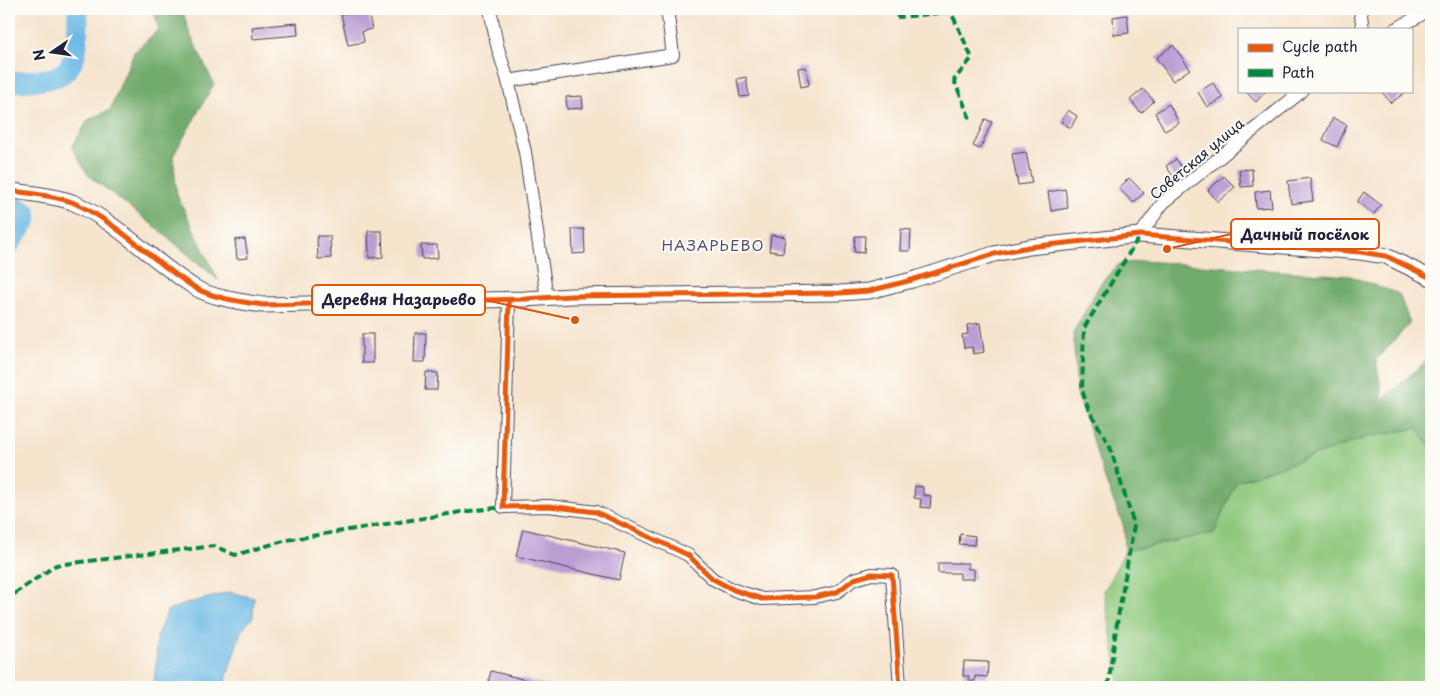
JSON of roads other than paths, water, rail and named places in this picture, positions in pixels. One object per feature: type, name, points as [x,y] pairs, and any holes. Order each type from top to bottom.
[{"type":"street","points":[[490,9],[497,45],[508,81],[525,152],[547,298]]},
{"type":"street","points":[[508,81],[672,55],[667,9]]},
{"type":"street","points":[[1360,9],[1364,28]]},
{"type":"street","points":[[1398,28],[1431,9]]},
{"type":"street","name":"Советская улица","points":[[1140,235],[1163,203],[1301,92]]},
{"type":"street","points":[[15,191],[71,202],[101,217],[195,288],[230,299],[264,306],[600,296],[840,294],[869,291],[912,280],[994,254],[1029,247],[1140,235],[1360,252],[1386,256],[1431,278]]},
{"type":"street","points":[[508,300],[503,507],[549,506],[596,512],[688,555],[713,579],[720,583],[734,590],[762,599],[815,597],[837,592],[854,579],[872,574],[892,575],[900,687]]},
{"type":"water","points":[[230,592],[254,598],[253,617],[241,631],[227,676],[226,687],[153,687],[156,670],[157,635],[168,610]]},
{"type":"waterway","points":[[9,85],[13,82],[50,78],[60,75],[67,70],[72,62],[77,45],[78,9]]},
{"type":"waterway","points":[[9,187],[12,204],[26,213],[27,219],[9,245]]},
{"type":"place","name":"Дачный посёлок","points":[[1167,249]]},
{"type":"place","name":"Деревня Назарьево","points":[[575,320]]},
{"type":"district","name":"НАЗАРЬЕВО","points":[[713,246]]}]
